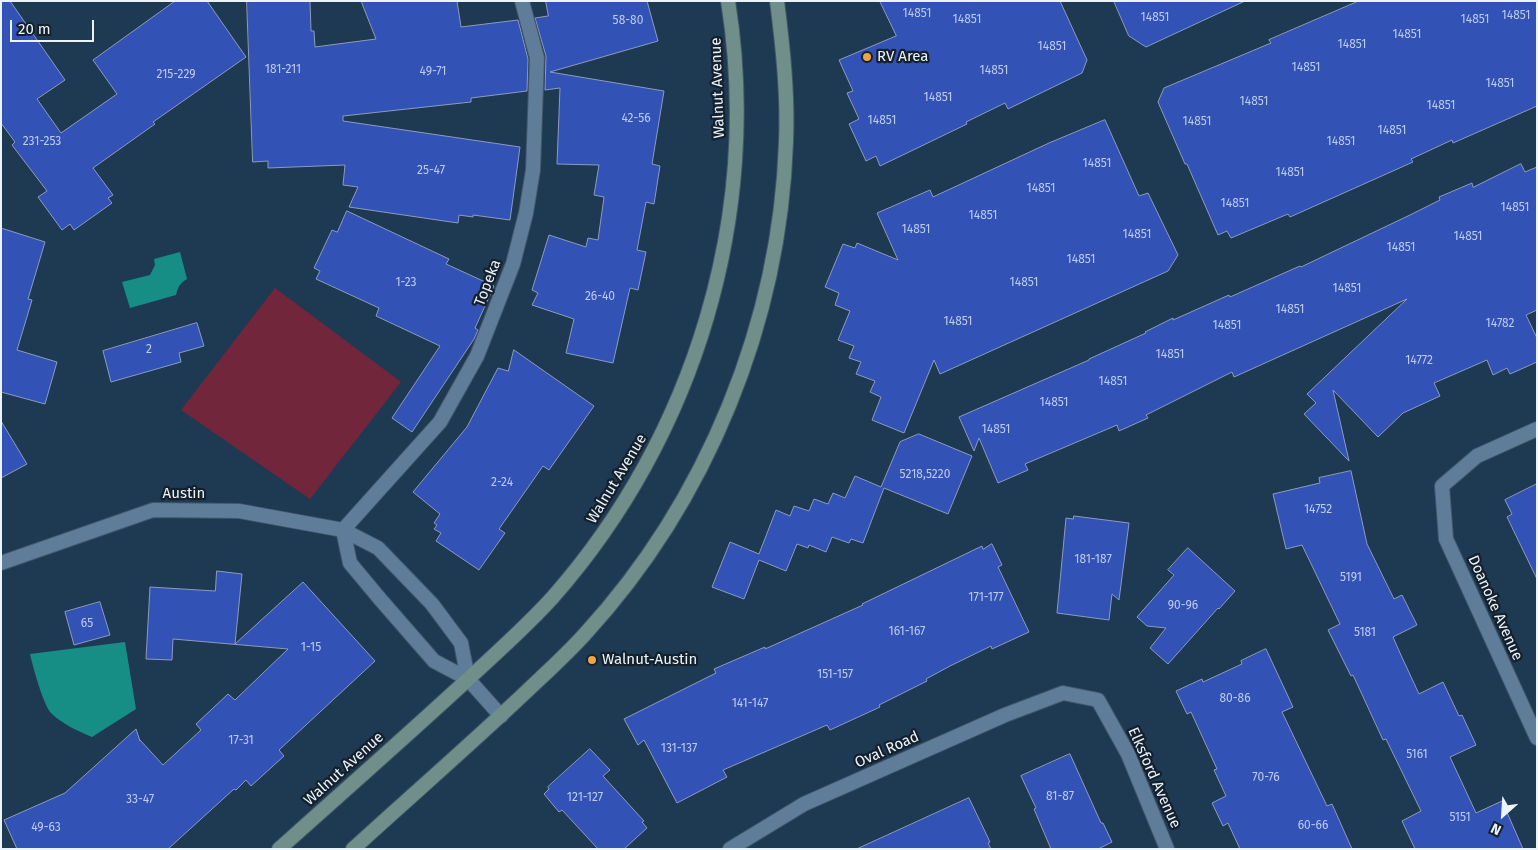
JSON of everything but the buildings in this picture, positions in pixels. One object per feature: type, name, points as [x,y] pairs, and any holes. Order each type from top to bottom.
[{"type":"main road","name":"Walnut Avenue","points":[[279,849],[535,616],[588,555],[640,477],[684,384],[708,315],[721,265],[731,211],[736,150],[736,88],[732,25],[728,1]]},
{"type":"main road","points":[[353,849],[501,716],[585,634],[637,571],[690,490],[740,378],[764,297],[777,233],[784,176],[786,114],[777,1]]},
{"type":"street","name":"Topeka","points":[[343,530],[440,422],[477,356],[513,264],[526,213],[533,170],[536,58],[522,1]]},
{"type":"street","name":"Doanoke Avenue","points":[[1537,429],[1477,456],[1442,486],[1446,539],[1537,738]]},
{"type":"street","name":"Austin","points":[[1,563],[153,510],[239,510],[343,530],[378,548],[432,604],[461,643],[468,679]]},
{"type":"street","points":[[343,530],[350,563],[380,599],[434,661],[468,679],[501,716]]},
{"type":"street","name":"Oval Road","points":[[730,849],[804,804],[1005,715],[1063,693]]},
{"type":"street","name":"Elksford Avenue","points":[[1063,693],[1098,700],[1128,754],[1167,849]]},
{"type":"shaded area","points":[[180,252],[187,279],[180,286],[176,295],[130,308],[122,282],[150,275],[155,265],[154,259]]},
{"type":"shaded area","points":[[275,288],[401,382],[310,499],[181,410]]},
{"type":"shaded area","points":[[125,642],[136,709],[92,737],[55,717],[48,708],[42,694],[30,654]]},
{"type":"place","name":"RV Area","points":[[867,57]]},
{"type":"place","name":"Walnut-Austin","points":[[592,660]]}]
